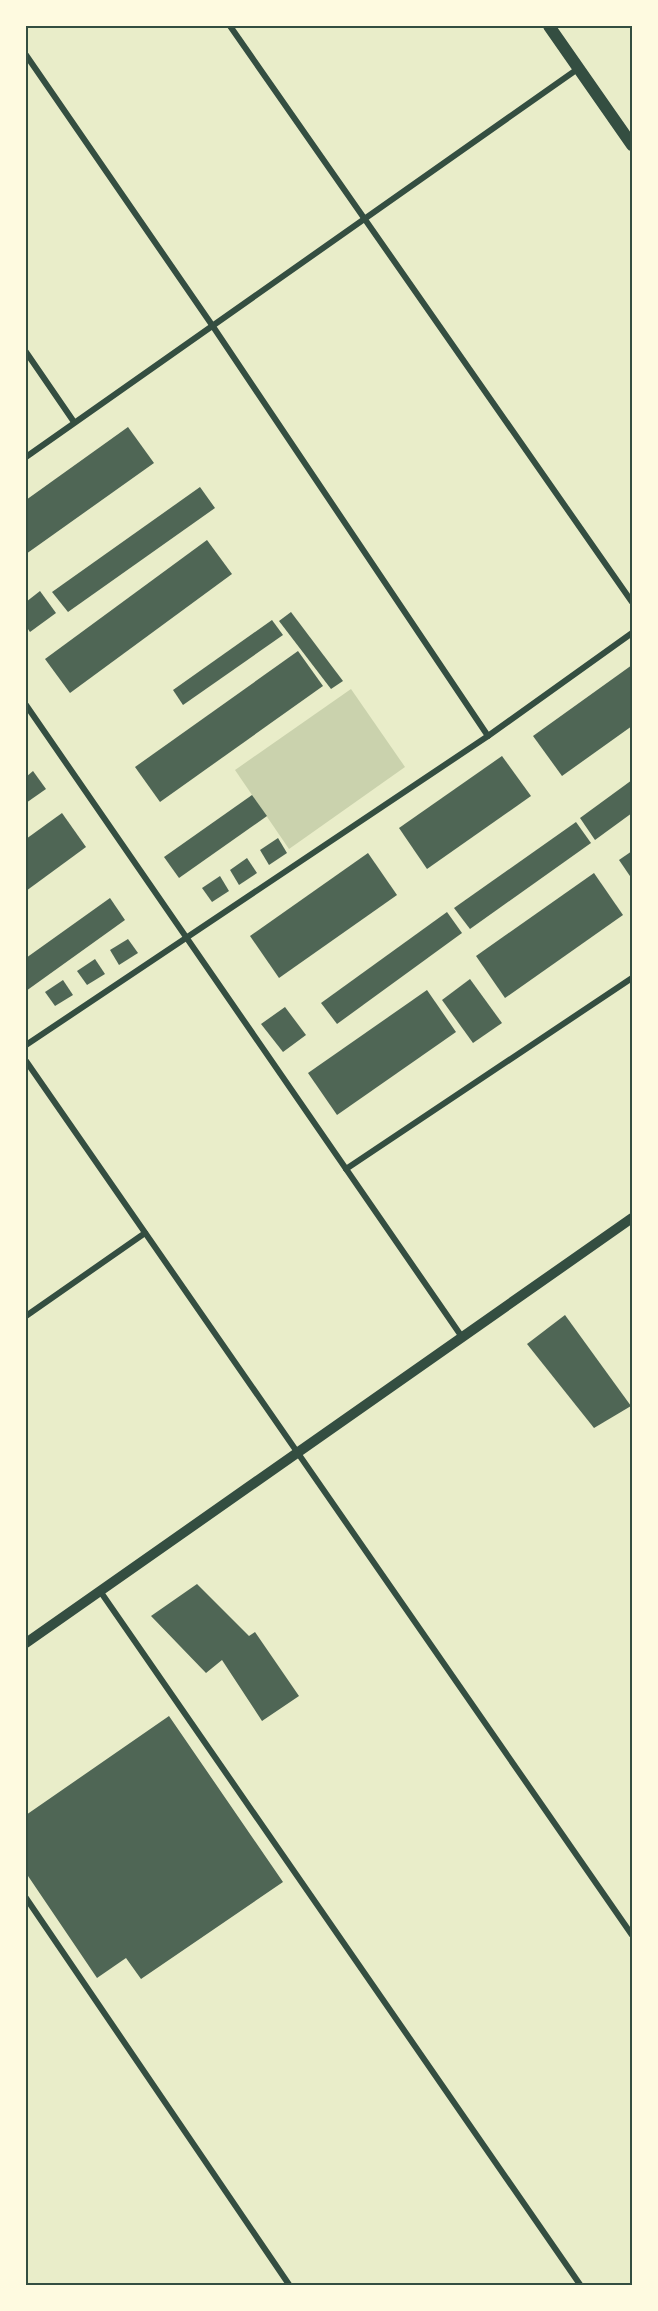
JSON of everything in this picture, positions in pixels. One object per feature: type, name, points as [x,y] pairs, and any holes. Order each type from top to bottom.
[{"type":"main road","points":[[549,26],[633,145]]},
{"type":"street","points":[[230,26],[633,602]]},
{"type":"street","points":[[26,55],[212,325],[488,736]]},
{"type":"street","points":[[26,457],[579,68]]},
{"type":"street","points":[[26,352],[74,423]]},
{"type":"street","points":[[26,1045],[488,736],[633,633]]},
{"type":"street","points":[[26,705],[462,1337]]},
{"type":"street","points":[[346,1169],[633,978]]},
{"type":"street","points":[[26,1061],[633,1935]]},
{"type":"street","points":[[26,1643],[633,1218]]},
{"type":"street","points":[[26,1316],[145,1233]]},
{"type":"street","points":[[100,1591],[581,2286]]},
{"type":"street","points":[[26,1898],[290,2286]]},
{"type":"green space","points":[[351,689],[405,767],[289,849],[235,770]]},
{"type":"building","points":[[128,427],[154,463],[26,554],[26,500]]},
{"type":"building","points":[[200,487],[215,508],[68,612],[52,592]]},
{"type":"building","points":[[207,540],[232,574],[70,693],[45,659]]},
{"type":"building","points":[[40,591],[56,613],[30,632],[26,626],[26,602]]},
{"type":"building","points":[[291,612],[343,681],[331,689],[279,621]]},
{"type":"building","points":[[272,620],[283,635],[183,705],[173,690]]},
{"type":"building","points":[[298,651],[323,686],[160,802],[135,767]]},
{"type":"building","points":[[632,665],[632,726],[562,776],[533,736]]},
{"type":"building","points":[[502,756],[531,796],[427,869],[399,828]]},
{"type":"building","points":[[33,771],[46,789],[26,803],[26,777]]},
{"type":"building","points":[[632,780],[632,813],[595,840],[580,818]]},
{"type":"building","points":[[252,795],[267,816],[179,878],[164,857]]},
{"type":"building","points":[[62,813],[86,847],[26,891],[26,839]]},
{"type":"building","points":[[576,822],[591,843],[470,929],[454,908]]},
{"type":"building","points":[[278,838],[287,853],[269,865],[260,850]]},
{"type":"building","points":[[632,851],[632,879],[619,860]]},
{"type":"building","points":[[368,853],[397,895],[279,978],[250,936]]},
{"type":"building","points":[[247,858],[257,873],[239,885],[230,870]]},
{"type":"building","points":[[594,873],[623,915],[505,998],[476,956]]},
{"type":"building","points":[[220,876],[229,891],[212,902],[202,888]]},
{"type":"building","points":[[110,898],[125,920],[26,991],[26,958]]},
{"type":"building","points":[[447,912],[462,933],[337,1024],[321,1003]]},
{"type":"building","points":[[128,939],[138,953],[119,965],[110,950]]},
{"type":"building","points":[[95,959],[105,974],[87,985],[77,971]]},
{"type":"building","points":[[470,979],[502,1023],[473,1043],[442,1000]]},
{"type":"building","points":[[63,980],[73,995],[55,1006],[45,992]]},
{"type":"building","points":[[427,990],[456,1032],[337,1115],[308,1073]]},
{"type":"building","points":[[285,1007],[306,1035],[283,1052],[261,1024]]},
{"type":"building","points":[[565,1315],[631,1406],[594,1428],[527,1344]]},
{"type":"building","points":[[197,1584],[249,1636],[255,1632],[299,1696],[262,1721],[222,1660],[206,1673],[151,1616]]},
{"type":"building","points":[[169,1716],[283,1882],[141,1979],[126,1958],[97,1978],[26,1873],[26,1815]]}]
